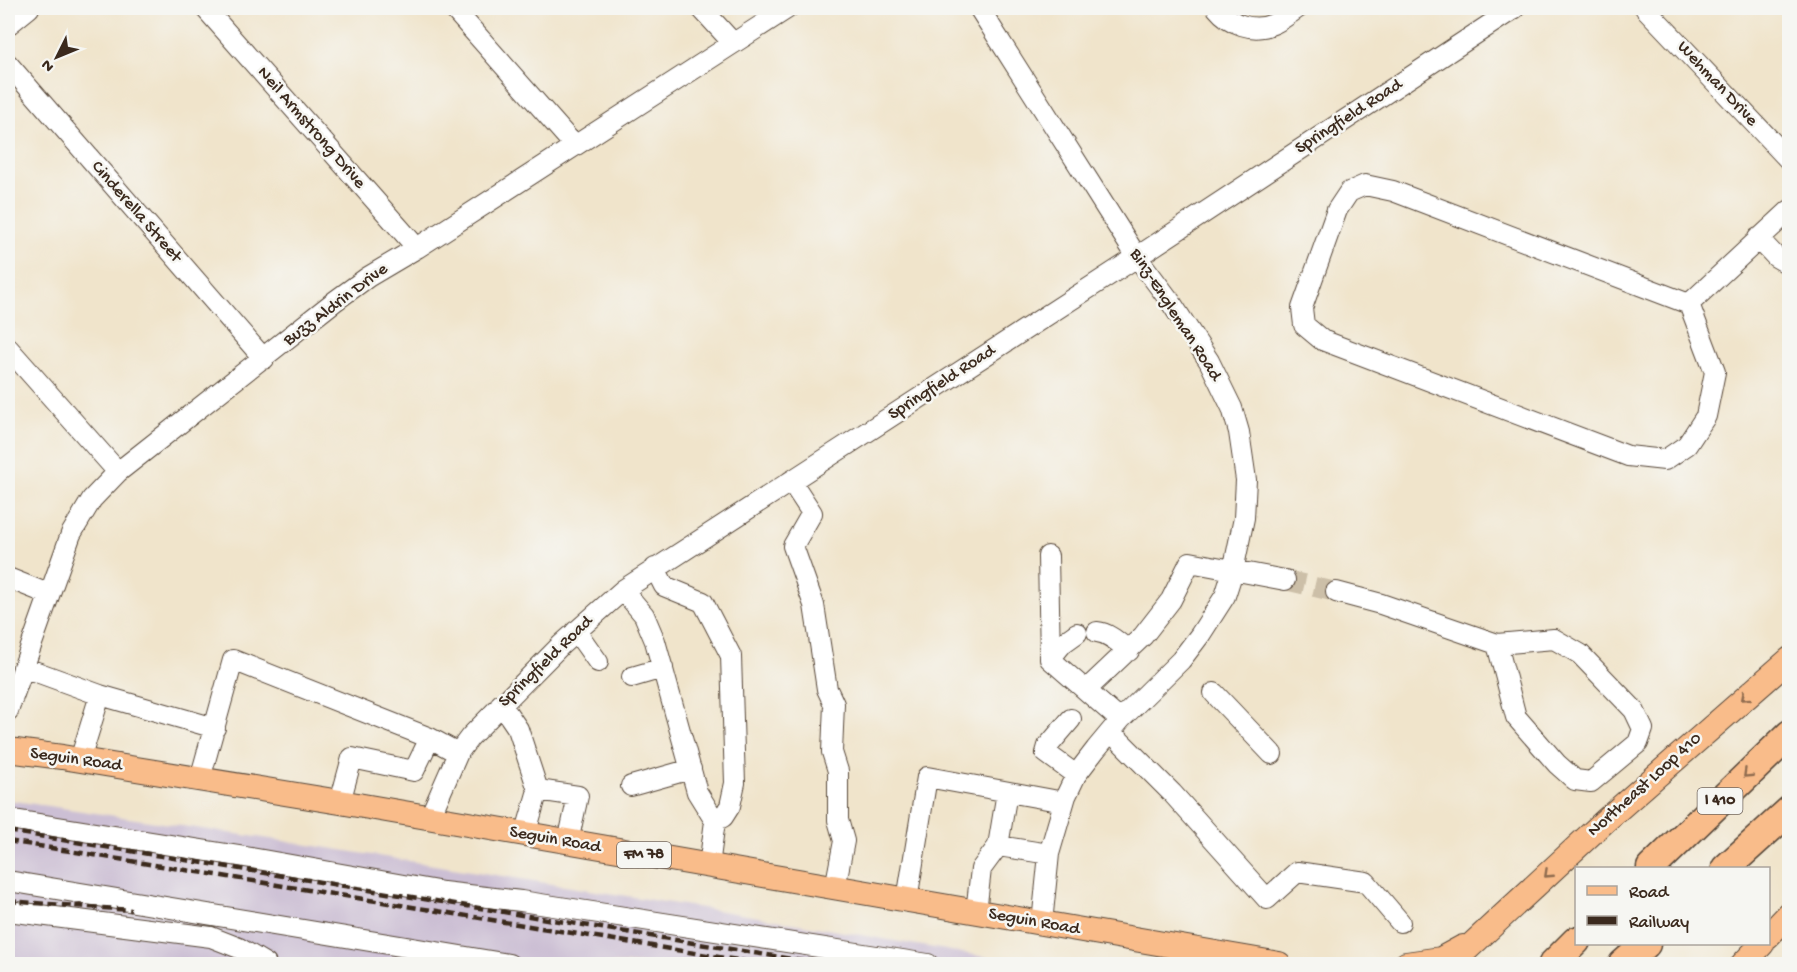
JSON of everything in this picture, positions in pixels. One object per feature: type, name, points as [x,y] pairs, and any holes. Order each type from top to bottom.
[{"type":"highway","name":"I 410","points":[[1652,867],[1785,737]]},
{"type":"highway","points":[[1727,867],[1790,812]]},
{"type":"highway","points":[[1553,964],[1575,943]]},
{"type":"highway","points":[[1623,964],[1645,945]]},
{"type":"main road","name":"Northeast Loop 410","points":[[1451,964],[1606,820],[1790,658]]},
{"type":"main road","name":"Seguin Road","points":[[8,750],[340,802],[1279,964]]},
{"type":"main road","points":[[1770,934],[1790,913]]},
{"type":"main road","points":[[1406,964],[1441,959],[1476,941]]},
{"type":"main road","points":[[1743,964],[1761,945]]},
{"type":"street","points":[[8,26],[29,8]]},
{"type":"street","name":"Neil Armstrong Drive","points":[[205,8],[417,248]]},
{"type":"street","points":[[453,8],[574,145]]},
{"type":"street","points":[[702,8],[733,43]]},
{"type":"street","name":"Buzz Aldrin Drive","points":[[8,711],[63,553],[92,499],[118,472],[335,301],[368,278],[788,8]]},
{"type":"street","name":"Binz-Engleman Road","points":[[980,8],[1137,257],[1170,301],[1209,361],[1232,408],[1239,432],[1245,480],[1245,505],[1233,569],[1225,597],[1181,660],[1115,726],[1076,775],[1064,802],[1049,854],[1042,923]]},
{"type":"street","points":[[1217,8],[1233,22],[1257,27],[1272,24],[1298,8]]},
{"type":"street","name":"Springfield Road","points":[[429,819],[458,753],[501,704],[576,631],[623,590],[1137,257],[1515,8]]},
{"type":"street","name":"Wehman Drive","points":[[1645,8],[1790,161]]},
{"type":"street","name":"Cinderella Street","points":[[8,64],[264,359]]},
{"type":"street","points":[[1365,185],[1394,191],[1689,304],[1715,372],[1706,416],[1687,445],[1665,460],[1628,456],[1322,340],[1304,325],[1302,308],[1336,210],[1349,192],[1365,185]]},
{"type":"street","points":[[1689,304],[1790,210]]},
{"type":"street","points":[[1762,234],[1786,251],[1790,258]]},
{"type":"street","points":[[1762,234],[1776,256],[1790,265]]},
{"type":"street","points":[[8,348],[118,472]]},
{"type":"street","points":[[791,481],[812,513],[793,546],[814,605],[827,690],[834,704],[832,752],[838,771],[838,820],[844,841],[835,888]]},
{"type":"street","points":[[1048,556],[1050,659],[1086,690],[1267,899],[1297,872],[1366,882],[1400,922]]},
{"type":"street","points":[[1086,690],[1143,636],[1171,600],[1190,562],[1285,579]]},
{"type":"street","points":[[656,568],[664,586],[703,602],[731,656],[735,783],[730,806],[723,817],[715,821]]},
{"type":"street","points":[[8,578],[48,594]]},
{"type":"street","points":[[623,590],[644,615],[655,641],[698,792],[715,821],[709,866]]},
{"type":"street","points":[[1336,592],[1381,604],[1497,644],[1554,639],[1580,654],[1634,710],[1643,729],[1638,743],[1591,782],[1575,780],[1557,764],[1516,717],[1497,644]]},
{"type":"street","points":[[576,631],[598,662]]},
{"type":"street","points":[[1050,659],[1063,643],[1087,633],[1100,632],[1113,638],[1129,651]]},
{"type":"street","points":[[200,779],[232,660],[430,738],[458,753]]},
{"type":"street","points":[[23,667],[100,695],[214,728]]},
{"type":"street","points":[[632,677],[663,668]]},
{"type":"street","points":[[1214,693],[1272,754]]},
{"type":"street","points":[[80,760],[100,695]]},
{"type":"street","points":[[501,704],[518,729],[538,790],[525,835]]},
{"type":"street","points":[[1071,719],[1048,746],[1046,753],[1076,775]]},
{"type":"street","points":[[340,802],[352,758],[414,771],[430,738]]},
{"type":"street","points":[[631,786],[691,769]]},
{"type":"street","points":[[907,900],[927,777],[1064,802]]},
{"type":"street","points":[[538,790],[578,796],[568,842]]},
{"type":"street","points":[[976,912],[981,869],[998,846],[1007,792]]},
{"type":"street","points":[[8,819],[443,892],[532,903],[928,964]]},
{"type":"street","points":[[998,846],[1049,854]]},
{"type":"street","points":[[8,881],[509,964]]},
{"type":"street","points":[[8,911],[211,937],[238,948],[266,964]]},
{"type":"shaded area","points":[[8,800],[297,843],[758,917],[1025,964],[8,964]]},
{"type":"tunnel","points":[[1285,580],[1336,592]]},
{"type":"railway","points":[[8,831],[822,964]]},
{"type":"railway","points":[[8,841],[762,964]]},
{"type":"railway","points":[[8,901],[131,910]]}]
